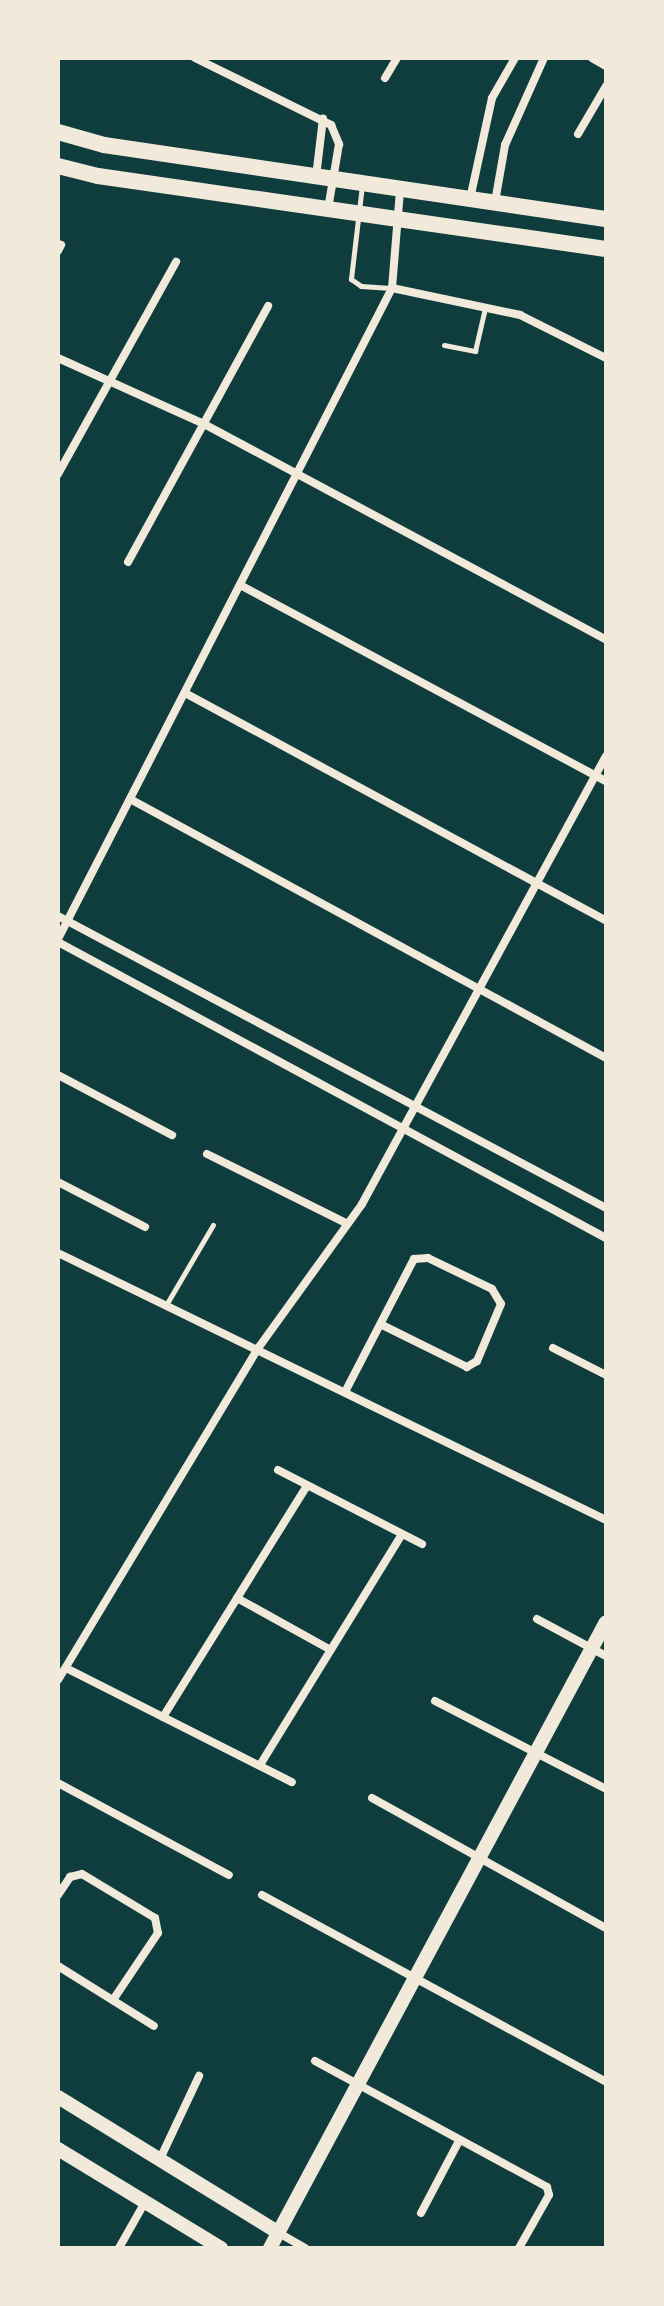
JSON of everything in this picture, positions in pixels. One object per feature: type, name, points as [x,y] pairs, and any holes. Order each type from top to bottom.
[{"type":"main road","points":[[58,132],[104,145],[606,219]]},
{"type":"main road","points":[[58,166],[328,211],[606,249]]},
{"type":"street","points":[[195,58],[323,118],[339,144],[325,180]]},
{"type":"street","points":[[385,78],[397,58]]},
{"type":"street","points":[[470,199],[492,98],[515,58]]},
{"type":"street","points":[[495,202],[505,145],[544,58]]},
{"type":"street","points":[[592,58],[606,66]]},
{"type":"street","points":[[578,134],[606,86]]},
{"type":"street","points":[[323,118],[328,211]]},
{"type":"street","points":[[400,190],[392,288],[58,940],[403,1131],[606,1238]]},
{"type":"street","points":[[58,474],[176,262]]},
{"type":"street","points":[[392,288],[485,307],[540,323],[606,358]]},
{"type":"street","points":[[128,562],[268,306]]},
{"type":"street","points":[[58,358],[204,424],[606,640]]},
{"type":"street","points":[[240,585],[606,781]]},
{"type":"street","points":[[185,693],[606,921]]},
{"type":"street","points":[[58,1680],[259,1347],[348,1224],[417,1107],[606,756]]},
{"type":"street","points":[[130,799],[606,1058]]},
{"type":"street","points":[[58,916],[606,1208]]},
{"type":"street","points":[[58,1075],[172,1135]]},
{"type":"street","points":[[207,1154],[348,1224]]},
{"type":"street","points":[[58,1182],[145,1227]]},
{"type":"street","points":[[58,1253],[259,1347],[606,1520]]},
{"type":"street","points":[[345,1392],[418,1258],[500,1297],[501,1310],[477,1361],[467,1367],[382,1325]]},
{"type":"street","points":[[553,1348],[606,1375]]},
{"type":"street","points":[[278,1470],[401,1536],[422,1544]]},
{"type":"street","points":[[163,1717],[307,1486]]},
{"type":"street","points":[[260,1765],[401,1536]]},
{"type":"street","points":[[237,1598],[331,1650]]},
{"type":"street","points":[[537,1619],[606,1656]]},
{"type":"street","points":[[270,2248],[606,1622]]},
{"type":"street","points":[[66,1668],[292,1782]]},
{"type":"street","points":[[435,1701],[606,1789]]},
{"type":"street","points":[[58,1783],[229,1875]]},
{"type":"street","points":[[372,1798],[478,1860],[606,1928]]},
{"type":"street","points":[[58,1895],[77,1874],[138,1906],[157,1922],[158,1933],[113,2000]]},
{"type":"street","points":[[262,1895],[606,2082]]},
{"type":"street","points":[[58,1966],[154,2026]]},
{"type":"street","points":[[315,2061],[547,2187],[549,2195],[519,2248]]},
{"type":"street","points":[[160,2159],[199,2076]]},
{"type":"street","points":[[58,2097],[305,2248]]},
{"type":"street","points":[[421,2213],[459,2141]]},
{"type":"street","points":[[58,2149],[221,2248]]},
{"type":"street","points":[[119,2248],[145,2202]]},
{"type":"lane","points":[[362,185],[351,279],[361,286],[392,288]]},
{"type":"lane","points":[[444,345],[475,351],[485,307]]},
{"type":"lane","points":[[166,1305],[213,1225]]}]
